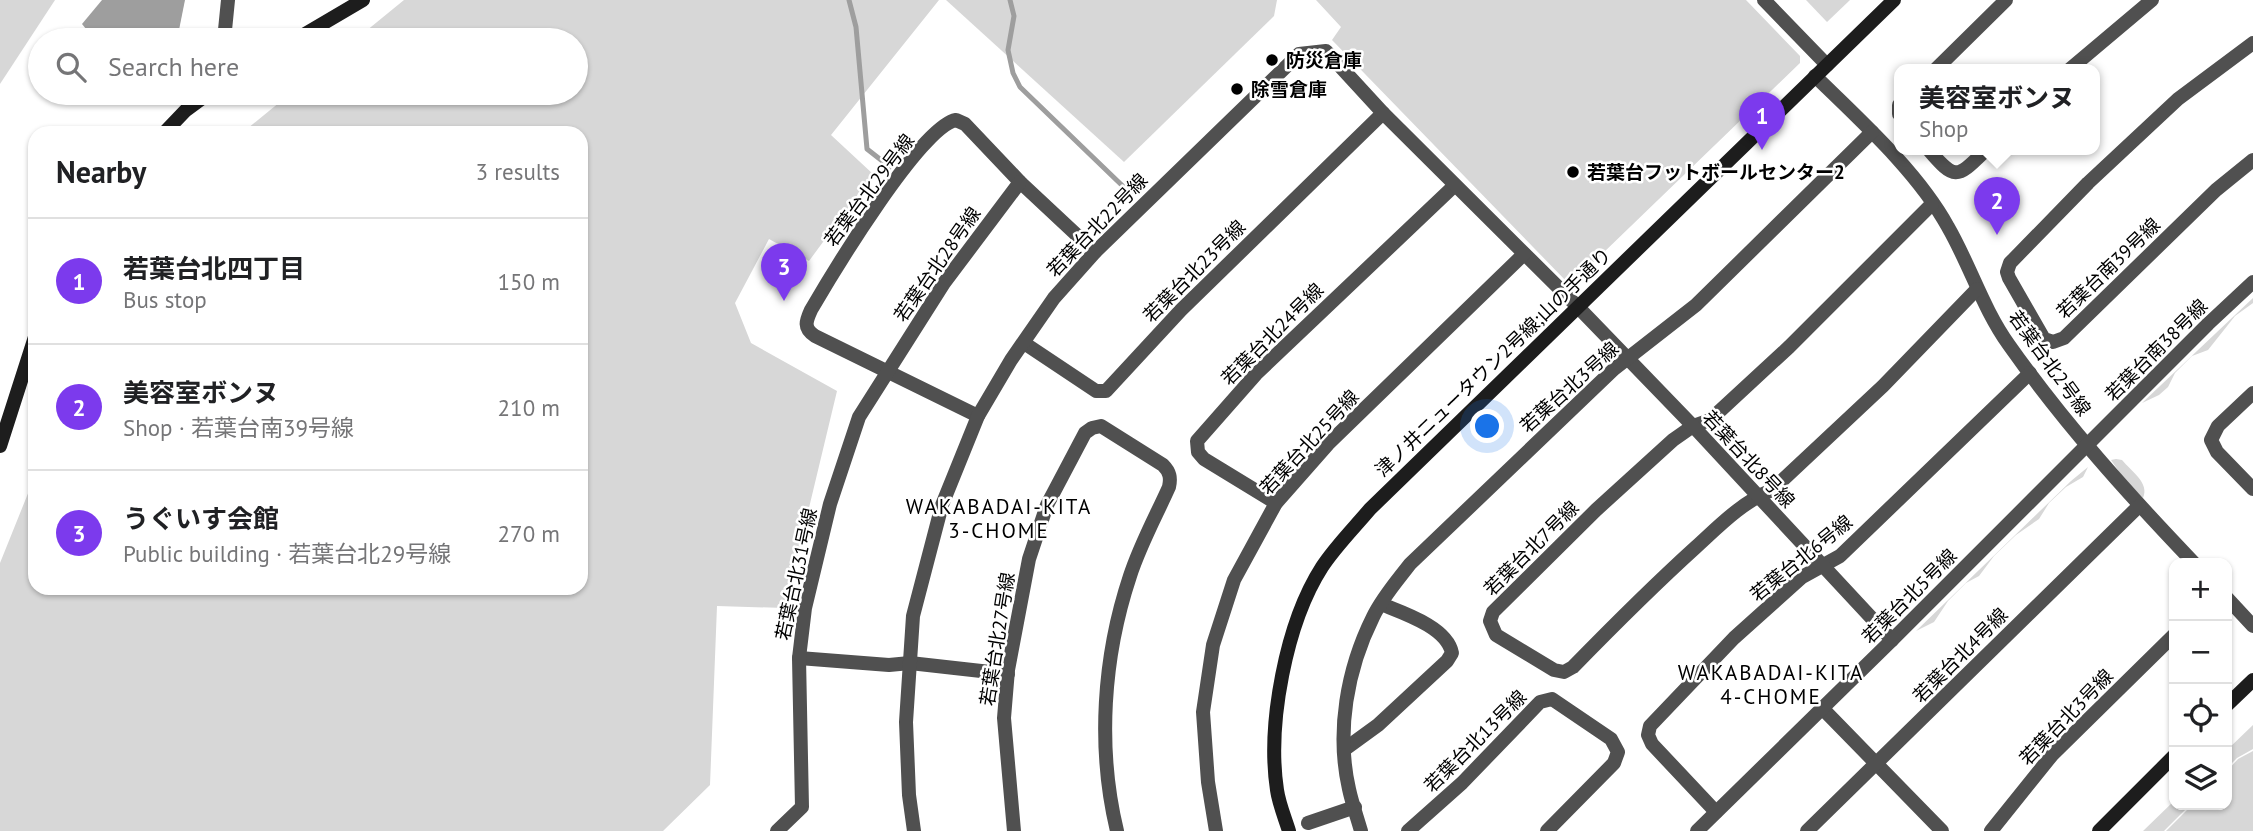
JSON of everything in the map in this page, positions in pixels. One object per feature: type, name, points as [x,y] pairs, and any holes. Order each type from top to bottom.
[{"type":"street","points":[[226,28],[228,0]]},
{"type":"street","points":[[315,28],[363,0]]},
{"type":"street","points":[[1764,0],[1827,65]]},
{"type":"street","name":"津ノ井ニュータウン2号線;山の手通り","points":[[1288,831],[1277,790],[1277,697],[1288,649],[1304,605],[1322,568],[1370,509],[1894,0]]},
{"type":"street","points":[[1941,64],[2006,0]]},
{"type":"street","points":[[2076,64],[2152,0]]},
{"type":"street","name":"若葉台南39号線","points":[[2253,43],[2178,99],[2088,183],[2010,263],[2007,272],[2045,339],[2053,342],[2064,338],[2216,190],[2253,160]]},
{"type":"street","name":"若葉台北22号線","points":[[914,831],[906,754],[913,616],[942,505],[978,416],[1054,298],[1094,252],[1299,54],[1326,51],[1454,186],[1577,306]]},
{"type":"street","name":"若葉台北2号線","points":[[1815,76],[1872,132],[1932,204],[1948,226],[1977,289],[2007,343],[2111,476],[2189,558]]},
{"type":"street","points":[[171,126],[193,105]]},
{"type":"street","name":"若葉台北23号線","points":[[1024,342],[1096,391],[1106,391],[1181,310],[1383,113]]},
{"type":"street","name":"若葉台北29号線","points":[[978,416],[815,336],[808,330],[806,323],[847,249],[870,214],[905,168],[943,125],[952,120],[965,124],[1020,182],[1094,252]]},
{"type":"street","name":"若葉台北3号線","points":[[1361,831],[1349,788],[1343,726],[1351,675],[1373,616],[1410,564],[1614,369],[1696,305],[1872,132]]},
{"type":"street","points":[[1933,155],[1946,170],[1955,173],[1966,169],[1981,155]]},
{"type":"street","name":"若葉台北28号線","points":[[887,370],[944,283],[1020,182]]},
{"type":"street","name":"若葉台北24号線","points":[[1276,503],[1204,459],[1198,452],[1197,442],[1256,374],[1454,186]]},
{"type":"street","name":"若葉台北7号線","points":[[1932,204],[1789,347],[1710,420],[1693,426],[1672,440],[1596,510],[1493,612],[1490,621],[1496,635],[1555,670],[1569,670],[1638,600],[1737,510],[1756,496],[1772,490],[1883,386],[1977,289]]},
{"type":"street","name":"若葉台北25号線","points":[[1216,831],[1208,782],[1203,712],[1213,645],[1234,580],[1276,503],[1328,444],[1524,254]]},
{"type":"street","name":"若葉台南38号線","points":[[2088,446],[2207,324],[2253,282]]},
{"type":"street","name":"若葉台北8号線","points":[[1577,306],[1892,640]]},
{"type":"street","points":[[0,446],[28,360]]},
{"type":"street","name":"若葉台北31号線","points":[[777,831],[802,807],[799,658],[805,608],[830,504],[859,417],[887,370]]},
{"type":"street","name":"若葉台北6号線","points":[[1716,812],[1652,744],[1648,735],[1650,726],[1734,638],[1802,577],[1840,556],[2030,373]]},
{"type":"street","points":[[2253,393],[2218,426],[2211,440],[2217,452],[2253,489]]},
{"type":"street","name":"若葉台北27号線","points":[[1014,831],[1004,718],[1007,674],[1029,559],[1047,505],[1085,433],[1096,427],[1105,428],[1163,465],[1170,480],[1131,574],[1112,646],[1106,697],[1106,746],[1117,831]]},
{"type":"street","name":"若葉台北5号線","points":[[1697,831],[2088,446]]},
{"type":"street","name":"若葉台北4号線","points":[[1807,831],[2139,506]]},
{"type":"street","points":[[2232,603],[2253,626]]},
{"type":"street","points":[[1345,749],[1378,725],[1447,662],[1452,653],[1451,645],[1442,635],[1421,621],[1381,604]]},
{"type":"street","name":"若葉台北3号線","points":[[1991,831],[2052,755],[2169,640]]},
{"type":"street","points":[[799,658],[889,665],[910,663],[1007,674]]},
{"type":"street","points":[[2232,700],[2253,680]]},
{"type":"street","name":"若葉台北13号線","points":[[1408,831],[1462,783],[1540,702],[1552,699],[1611,738],[1618,752],[1614,763],[1548,831]]},
{"type":"street","points":[[1822,708],[1942,831]]},
{"type":"street","points":[[2099,831],[2169,761]]},
{"type":"street","points":[[1308,823],[1354,807]]},
{"type":"shaded area","points":[[0,0],[55,0],[37,28],[28,28],[28,41],[0,84]]},
{"type":"shaded area","points":[[102,0],[185,0],[179,28],[85,28],[82,24]]},
{"type":"shaded area","points":[[404,0],[939,0],[831,135],[873,174],[809,261],[769,239],[735,303],[751,343],[837,391],[785,608],[717,606],[710,785],[663,831],[0,831],[0,563],[28,493],[28,595],[588,595],[588,126],[251,126],[276,105],[588,105],[588,28],[370,28]]},
{"type":"shaded area","points":[[946,0],[1277,0],[1274,16],[1124,162]]},
{"type":"shaded area","name":"若葉台フットボールセンター2","points":[[1316,0],[1746,0],[1800,56],[1800,63],[1573,282],[1567,282],[1332,40],[1341,27]]},
{"type":"shaded area","points":[[1806,0],[1850,0],[1827,22]]},
{"type":"shaded area","points":[[2253,298],[2253,303],[2235,316],[2208,350],[2192,356],[2175,373],[2168,387],[2142,403]]},
{"type":"shaded area","points":[[2111,460],[2122,460],[2142,482],[2143,498],[2124,479]]},
{"type":"shaded area","points":[[2088,467],[2083,477],[2066,487],[2049,503],[2039,519],[2016,535],[1994,556],[1979,576],[1966,583],[1948,601],[1934,622],[1916,631],[2071,481]]},
{"type":"shaded area","points":[[2253,725],[2253,749],[2232,763],[2232,745]]},
{"type":"shaded area","points":[[2253,751],[2253,831],[2166,831],[2187,810],[2232,810],[2232,766]]},
{"type":"shaded area","points":[[2169,806],[2169,810],[2185,810],[2164,831],[2143,831]]},
{"type":"waterway","points":[[849,0],[856,27],[867,149],[890,167]]},
{"type":"waterway","points":[[1010,0],[1014,16],[1008,50],[1013,73],[1020,87],[1131,194]]},
{"type":"place","name":"防災倉庫","points":[[1272,60]]},
{"type":"place","name":"除雪倉庫","points":[[1237,89]]},
{"type":"place","name":"若葉台北四丁目","points":[[1762,150]]},
{"type":"place","name":"若葉台フットボールセンター2","points":[[1573,172]]},
{"type":"place","name":"美容室ボンヌ","points":[[1997,235]]},
{"type":"place","name":"うぐいす会館","points":[[784,301]]},
{"type":"district","name":"WAKABADAI-KITA 3-CHOME","points":[[999,519]]},
{"type":"district","name":"WAKABADAI-KITA 4-CHOME","points":[[1771,685]]}]
